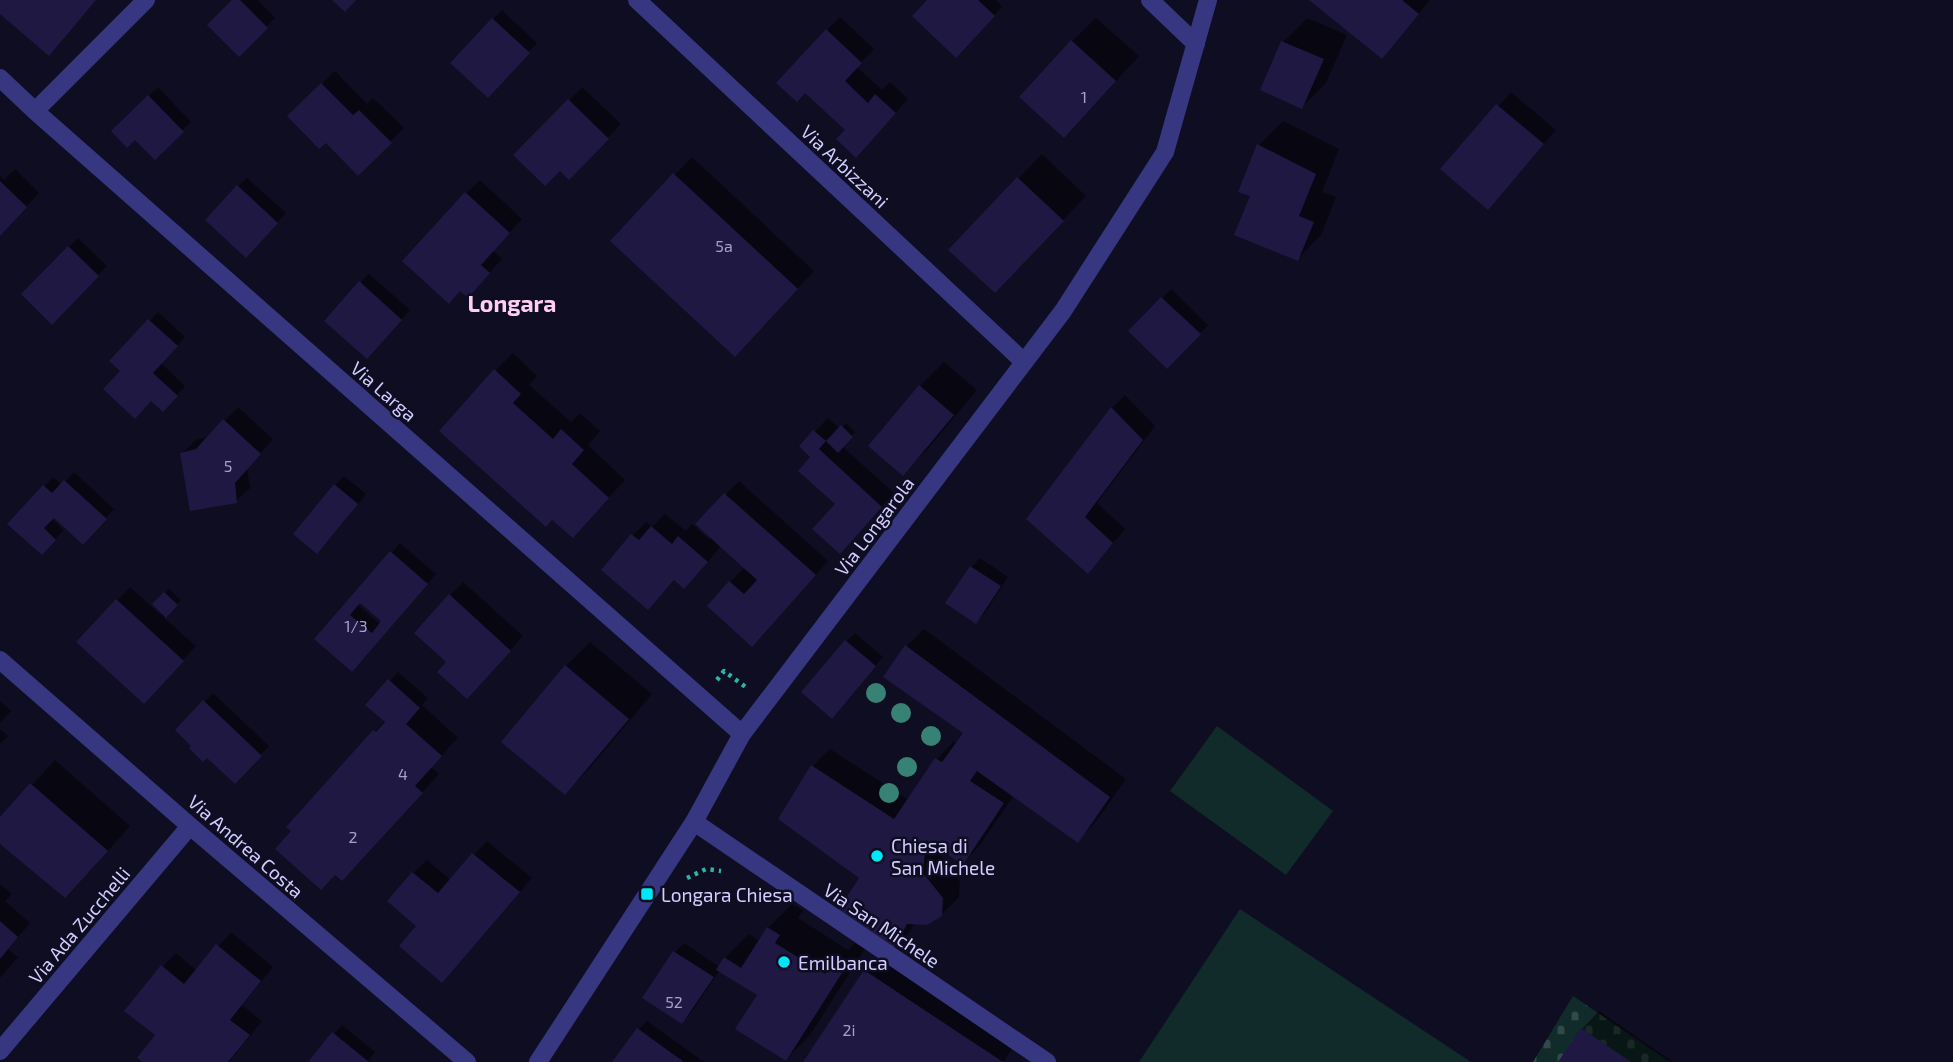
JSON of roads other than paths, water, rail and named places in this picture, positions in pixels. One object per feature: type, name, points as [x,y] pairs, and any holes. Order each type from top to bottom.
[{"type":"street","points":[[35,111],[146,0]]},
{"type":"street","name":"Via Arbizzani","points":[[637,0],[1024,362]]},
{"type":"street","points":[[1150,0],[1196,44]]},
{"type":"street","name":"Via Longarola","points":[[538,1062],[694,822],[742,734],[1063,311],[1165,152],[1208,0]]},
{"type":"street","name":"Via Larga","points":[[0,78],[742,734]]},
{"type":"street","name":"Via Andrea Costa","points":[[0,660],[467,1062]]},
{"type":"street","name":"Via San Michele","points":[[694,822],[1047,1062]]},
{"type":"street","name":"Via Ada Zucchelli","points":[[0,1051],[190,826]]},
{"type":"place","name":"Chiesa di San Michele","points":[[877,856]]},
{"type":"place","name":"Longara Chiesa","points":[[647,894]]},
{"type":"place","name":"Emilbanca","points":[[784,962]]},
{"type":"district","name":"Longara","points":[[512,303]]}]
